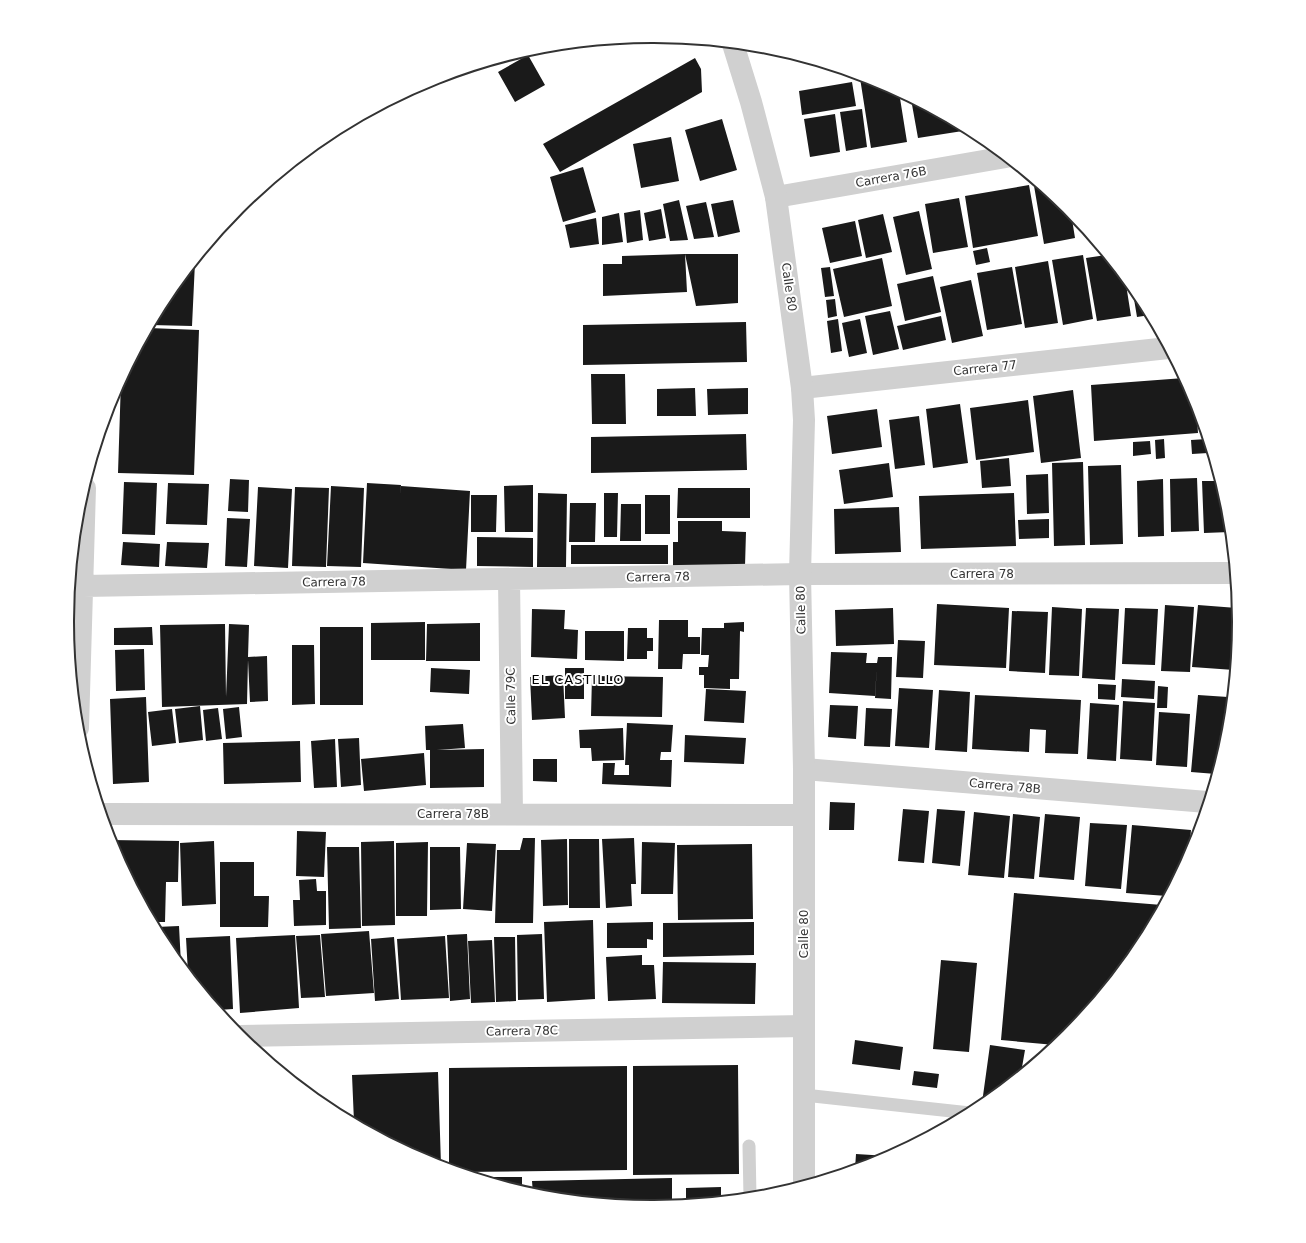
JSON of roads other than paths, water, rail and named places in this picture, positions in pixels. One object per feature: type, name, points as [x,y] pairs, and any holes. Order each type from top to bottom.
[{"type":"street","name":"Calle 80","points":[[735,49],[752,102],[776,197],[802,388],[804,420],[800,574],[804,769],[804,1180]]},
{"type":"street","name":"Carrera 76B","points":[[776,197],[999,158]]},
{"type":"street","name":"Carrera 77","points":[[802,388],[1163,349]]},
{"type":"street","points":[[79,697],[84,517]]},
{"type":"street","name":"Carrera 78","points":[[83,586],[800,574],[1229,572]]},
{"type":"street","name":"Calle 79C","points":[[509,579],[512,814]]},
{"type":"street","name":"Carrera 78B","points":[[804,769],[1203,802]]},
{"type":"street","name":"Carrera 78B","points":[[108,814],[804,815]]},
{"type":"street","name":"Carrera 78C","points":[[249,1036],[804,1026]]},
{"type":"lane","points":[[804,1094],[959,1112]]},
{"type":"lane","points":[[749,1146],[750,1192]]},
{"type":"district","name":"EL CASTILLO","points":[[578,679]]}]
